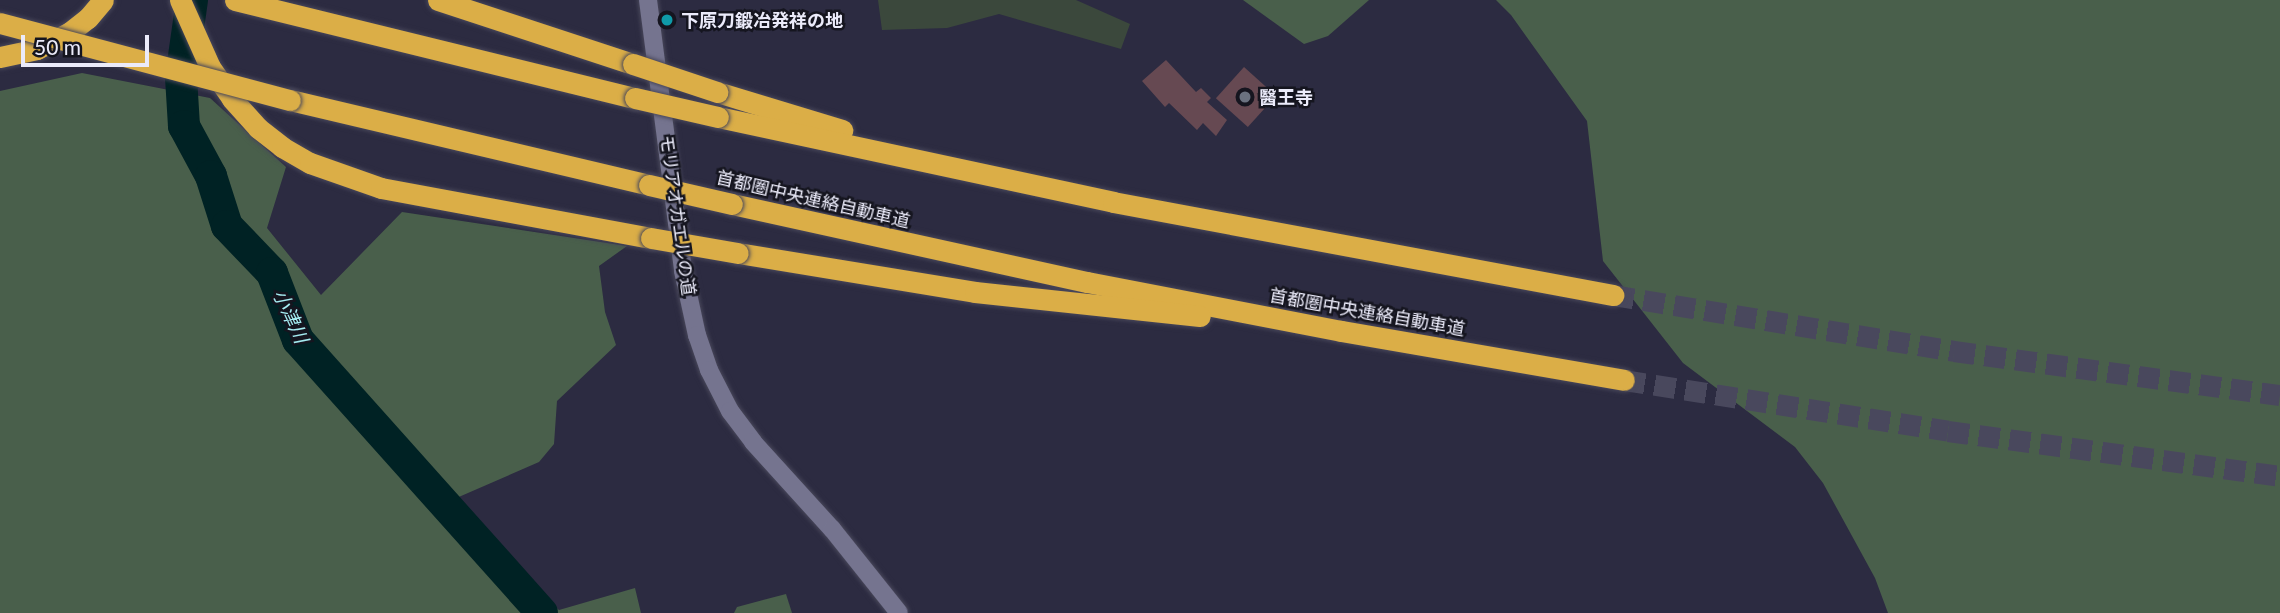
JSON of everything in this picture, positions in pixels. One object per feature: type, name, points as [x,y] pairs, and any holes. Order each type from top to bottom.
[{"type":"highway","points":[[0,57],[37,49],[70,32],[88,18],[103,0]]},
{"type":"highway","points":[[180,0],[210,67],[258,128],[310,163],[382,188],[651,238],[975,292],[1341,331]]},
{"type":"highway","points":[[438,0],[833,128],[1038,179],[1113,202]]},
{"type":"highway","points":[[245,3],[635,98],[1113,202],[1613,295]]},
{"type":"highway","name":"首都圏中央連絡自動車道","points":[[0,23],[290,100],[732,204],[1087,282],[1341,331],[1624,380]]},
{"type":"street","name":"モリアオガエルの道","points":[[648,0],[682,271],[697,335],[709,369],[730,411],[753,442],[832,529],[899,613]]},
{"type":"green space","points":[[878,0],[1076,0],[1130,24],[1121,49],[999,14],[947,28],[882,30]]},
{"type":"green space","points":[[1243,0],[1369,0],[1328,36],[1304,44]]},
{"type":"green space","points":[[1496,0],[2280,0],[2280,613],[1888,613],[1875,578],[1823,483],[1795,447],[1683,363],[1603,261],[1587,121],[1511,15]]},
{"type":"green space","points":[[82,73],[210,98],[286,167],[267,228],[321,295],[402,212],[627,246],[599,266],[605,312],[616,345],[557,401],[554,444],[539,462],[438,506],[559,610],[635,588],[641,613],[0,613],[0,91]]},
{"type":"green space","points":[[786,594],[792,613],[734,613],[737,607]]},
{"type":"building","points":[[1166,60],[1196,92],[1201,88],[1211,98],[1207,102],[1227,120],[1216,136],[1203,123],[1197,130],[1169,103],[1165,107],[1142,81]]},
{"type":"building","name":"醫王寺","points":[[1244,67],[1276,96],[1248,127],[1216,98]]},
{"type":"waterway","name":"小津川","points":[[192,0],[181,77],[184,126],[211,176],[227,226],[272,273],[298,340],[542,613]]},
{"type":"tunnel","points":[[1613,295],[1954,351],[2280,395]]},
{"type":"tunnel","points":[[1624,380],[1948,431],[2280,476]]},
{"type":"place","name":"下原刀鍛冶発祥の地","points":[[667,20]]},
{"type":"place","name":"醫王寺","points":[[1245,97]]}]
